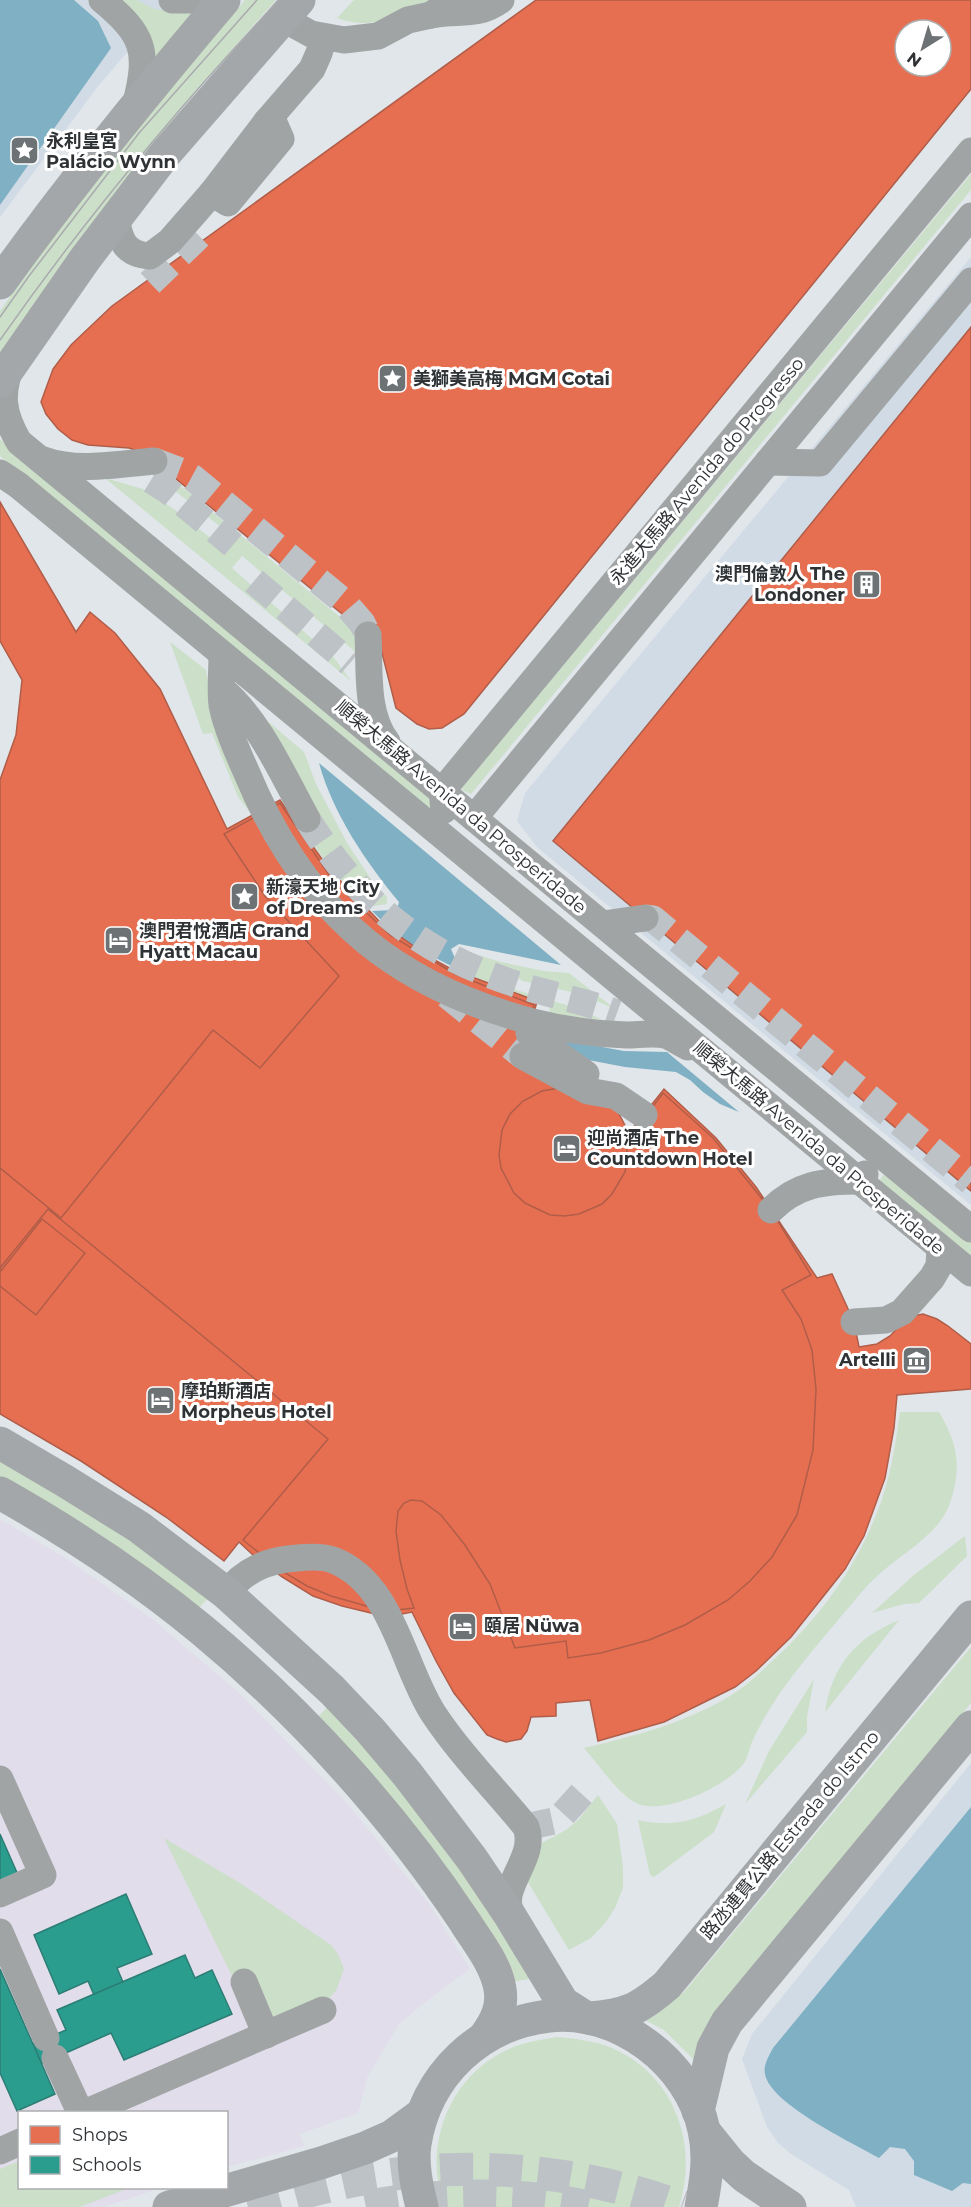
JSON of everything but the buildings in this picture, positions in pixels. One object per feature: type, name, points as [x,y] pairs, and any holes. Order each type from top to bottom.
[{"type":"main road","points":[[0,282],[40,226],[136,103],[224,0]]},
{"type":"main road","points":[[7,370],[116,218],[183,132],[290,9]]},
{"type":"main road","points":[[0,1443],[140,1527],[226,1593],[332,1690],[370,1730],[472,1859],[509,1914],[556,1994],[563,2003],[586,2018]]},
{"type":"main road","points":[[0,1493],[114,1563],[202,1630],[288,1708],[372,1799],[442,1888],[489,1959],[501,1991],[500,2007],[495,2022],[486,2035]]},
{"type":"main road","points":[[226,1593],[219,1608],[224,1622],[290,1684],[288,1708]]},
{"type":"main road","name":"路氹連貫公路 Estrada do Istmo","points":[[586,2018],[614,2017],[644,2005],[667,1985],[971,1617]]},
{"type":"main road","points":[[700,2207],[708,2173],[701,2121],[713,2048],[727,2022],[971,1727]]},
{"type":"main road","points":[[422,2207],[415,2179],[415,2146],[422,2114],[437,2083],[459,2056],[486,2035],[517,2022],[551,2016],[586,2018],[624,2030],[655,2050],[681,2078],[701,2121],[730,2163],[744,2176],[790,2207]]},
{"type":"main road","points":[[169,2207],[365,2148],[392,2136],[422,2114]]},
{"type":"street","points":[[102,0],[126,21],[139,43],[143,57],[143,72],[136,103]]},
{"type":"street","points":[[172,0],[196,0]]},
{"type":"street","points":[[290,9],[311,34],[344,40],[378,36],[408,20],[441,7],[446,12],[478,12],[501,0]]},
{"type":"street","points":[[116,218],[123,243],[131,252],[150,256],[170,242],[281,139],[274,123],[267,121],[312,69],[324,37]]},
{"type":"street","name":"永進大馬路 Avenida do Progresso","points":[[442,791],[971,151]]},
{"type":"street","points":[[201,234],[220,198]]},
{"type":"street","points":[[474,818],[971,216]]},
{"type":"street","points":[[768,462],[820,463],[971,281]]},
{"type":"street","name":"順榮大馬路 Avenida da Prosperidade","points":[[7,370],[3,401],[8,423],[19,442],[971,1229]]},
{"type":"street","points":[[40,459],[58,465],[110,464],[152,470]]},
{"type":"street","name":"順榮大馬路 Avenida da Prosperidade","points":[[0,473],[6,475],[957,1262]]},
{"type":"street","points":[[369,635],[374,714],[380,732],[402,759],[431,767],[458,761],[482,744]]},
{"type":"street","points":[[222,655],[222,706],[263,809],[284,847],[311,885],[341,919],[369,945],[393,963],[429,984],[474,1003],[532,1021],[580,1032],[666,1036]]},
{"type":"street","points":[[350,663],[362,677],[371,695]]},
{"type":"street","points":[[221,688],[234,699],[260,737],[307,819]]},
{"type":"street","points":[[442,791],[441,801],[449,819],[517,875],[553,928]]},
{"type":"street","points":[[603,924],[645,918]]},
{"type":"street","points":[[617,1013],[713,1060]]},
{"type":"street","points":[[526,1045],[588,1091],[616,1096],[644,1115]]},
{"type":"street","points":[[771,1210],[789,1193],[817,1183],[859,1181],[881,1154]]},
{"type":"street","points":[[854,1322],[873,1322],[894,1317],[909,1306],[932,1278],[957,1262]]},
{"type":"street","points":[[226,1593],[235,1582],[252,1569],[277,1559],[307,1557],[332,1559],[352,1571],[368,1586],[387,1612],[422,1696],[451,1738],[525,1827],[530,1838],[528,1849],[509,1897],[509,1914]]},
{"type":"street","points":[[0,1779],[43,1875],[0,1894]]},
{"type":"street","points":[[0,1932],[80,2111]]},
{"type":"street","points":[[243,1982],[266,2035]]},
{"type":"street","points":[[89,2111],[323,2010]]},
{"type":"street","points":[[0,2150],[18,2143]]},
{"type":"shaded area","name":"永利皇宮 Palácio Wynn","points":[[0,0],[172,0],[99,85],[0,217]]},
{"type":"shaded area","name":"澳門倫敦人 The Londoner","points":[[971,257],[971,1205],[537,847],[517,821],[525,793]]},
{"type":"shaded area","points":[[0,1519],[67,1559],[152,1619],[237,1691],[346,1802],[431,1907],[470,1969],[399,2024],[367,2078],[358,2113],[300,2134],[304,2146],[228,2167],[228,2111],[18,2111],[18,2189],[158,2189],[103,2207],[0,2207]]},
{"type":"shaded area","points":[[971,1763],[971,2207],[856,2207],[849,2190],[791,2154],[778,2143],[767,2127],[742,2059],[752,2034]]},
{"type":"green space","points":[[114,0],[137,0],[154,9],[175,12],[199,11],[151,64]]},
{"type":"green space","points":[[245,0],[276,0],[202,85],[132,172],[0,353],[0,311],[37,258],[139,124]]},
{"type":"green space","points":[[354,0],[433,0],[386,20],[363,23],[337,18]]},
{"type":"green space","points":[[971,174],[971,190],[471,794],[462,790],[464,785]]},
{"type":"green space","points":[[0,439],[426,792],[434,812],[0,456]]},
{"type":"green space","points":[[136,468],[160,469],[352,627],[360,637],[363,663],[353,650],[242,556],[232,568],[335,659],[351,681],[105,478],[143,489],[174,509],[213,540],[222,528],[155,475]]},
{"type":"green space","points":[[170,642],[206,670],[211,699],[254,813],[250,812],[238,797],[212,733],[203,734]]},
{"type":"green space","points":[[251,707],[304,752],[316,784],[347,843],[373,882],[387,897],[387,904],[366,907],[331,869],[305,833],[324,834]]},
{"type":"green space","points":[[462,950],[501,962],[544,971],[569,973],[615,1009],[580,994],[523,981],[507,972],[506,987],[573,1007],[603,1020],[549,1016],[550,1006],[466,974],[458,953]]},
{"type":"green space","points":[[887,1174],[971,1240],[971,1262],[879,1182],[883,1175]]},
{"type":"green space","points":[[900,1412],[939,1412],[954,1445],[957,1467],[954,1490],[950,1503],[937,1526],[870,1583],[814,1648],[769,1710],[744,1763],[736,1772],[709,1790],[676,1803],[646,1806],[634,1802],[614,1784],[584,1748],[659,1728],[695,1714],[730,1696],[751,1681],[800,1633],[817,1614],[848,1571],[872,1525],[889,1475]]},
{"type":"green space","points":[[0,1453],[212,1594],[195,1612],[0,1479]]},
{"type":"green space","points":[[965,1536],[967,1556],[919,1603],[904,1604],[872,1613],[914,1575]]},
{"type":"green space","points":[[899,1620],[825,1712],[833,1680],[848,1655],[870,1635]]},
{"type":"green space","points":[[971,1647],[971,1703],[718,2009],[695,2061],[664,2030],[645,2020],[684,1992]]},
{"type":"green space","points":[[814,1679],[807,1717],[807,1732],[745,1804],[769,1751]]},
{"type":"green space","points":[[333,1702],[387,1765],[535,1978],[511,1982],[313,1721]]},
{"type":"green space","points":[[598,1795],[617,1824],[623,1867],[623,1888],[615,1908],[605,1923],[591,1938],[569,1950],[526,1879],[540,1844],[566,1830],[579,1819]]},
{"type":"green space","points":[[726,1804],[714,1832],[654,1877],[650,1875],[638,1820],[662,1823],[684,1821],[704,1815]]},
{"type":"green space","points":[[164,1838],[240,1883],[331,1945],[338,1954],[344,1969],[336,1991],[327,2000],[268,2026],[245,1974],[232,1976]]},
{"type":"green space","points":[[558,2037],[592,2042],[612,2048],[634,2060],[652,2076],[666,2094],[677,2114],[686,2160],[679,2207],[445,2207],[439,2185],[437,2162],[439,2139],[445,2117],[455,2097],[468,2079],[485,2063],[505,2051],[524,2043]]},
{"type":"green space","points":[[18,2161],[18,2189],[126,2189],[80,2207],[0,2207],[0,2169]]},
{"type":"water","name":"永利皇宮 Palácio Wynn","points":[[0,0],[74,0],[98,21],[111,48],[0,205]]},
{"type":"water","points":[[319,763],[561,965],[459,944],[451,949],[460,970],[424,952],[392,929],[372,911],[397,910],[399,902],[352,837],[333,801]]},
{"type":"water","points":[[548,1037],[624,1051],[667,1052],[739,1112],[720,1104],[676,1072],[625,1067],[583,1059]]},
{"type":"water","points":[[971,1807],[971,2184],[963,2183],[952,2191],[914,2175],[914,2161],[905,2149],[890,2147],[879,2158],[814,2122],[781,2098],[770,2086],[765,2067],[773,2048]]},
{"type":"tunnel","points":[[150,283],[201,234]]},
{"type":"tunnel","points":[[154,461],[193,478],[343,601],[362,623],[368,635]]},
{"type":"tunnel","points":[[151,480],[167,490],[233,545]]},
{"type":"tunnel","points":[[254,581],[350,663]]},
{"type":"tunnel","points":[[307,819],[328,850],[374,903],[427,944],[489,975],[617,1013]]},
{"type":"tunnel","points":[[645,918],[653,919],[971,1182]]},
{"type":"tunnel","points":[[447,995],[523,1056]]},
{"type":"tunnel","points":[[526,1827],[558,1820],[587,1788]]},
{"type":"tunnel","points":[[248,2207],[368,2178],[448,2170],[526,2172],[566,2177],[605,2184],[682,2207]]},
{"type":"tunnel","points":[[366,2207],[419,2199],[477,2196],[535,2199],[588,2207]]},
{"type":"tram line","points":[[0,317],[139,133],[257,0]]},
{"type":"tram line","points":[[0,340],[65,251],[133,165],[279,0]]},
{"type":"place","name":"永利皇宮 Palácio Wynn","points":[[25,151]]},
{"type":"place","name":"美獅美高梅 MGM Cotai","points":[[392,379]]},
{"type":"place","name":"澳門倫敦人 The Londoner","points":[[866,584]]},
{"type":"place","name":"新濠天地 City of Dreams","points":[[245,897]]},
{"type":"place","name":"澳門君悅酒店 Grand Hyatt Macau","points":[[118,941]]},
{"type":"place","name":"迎尚酒店 The Countdown Hotel","points":[[566,1148]]},
{"type":"place","name":"Artelli","points":[[917,1360]]},
{"type":"place","name":"摩珀斯酒店 Morpheus Hotel","points":[[160,1401]]},
{"type":"place","name":"頤居 Nüwa","points":[[463,1626]]}]
